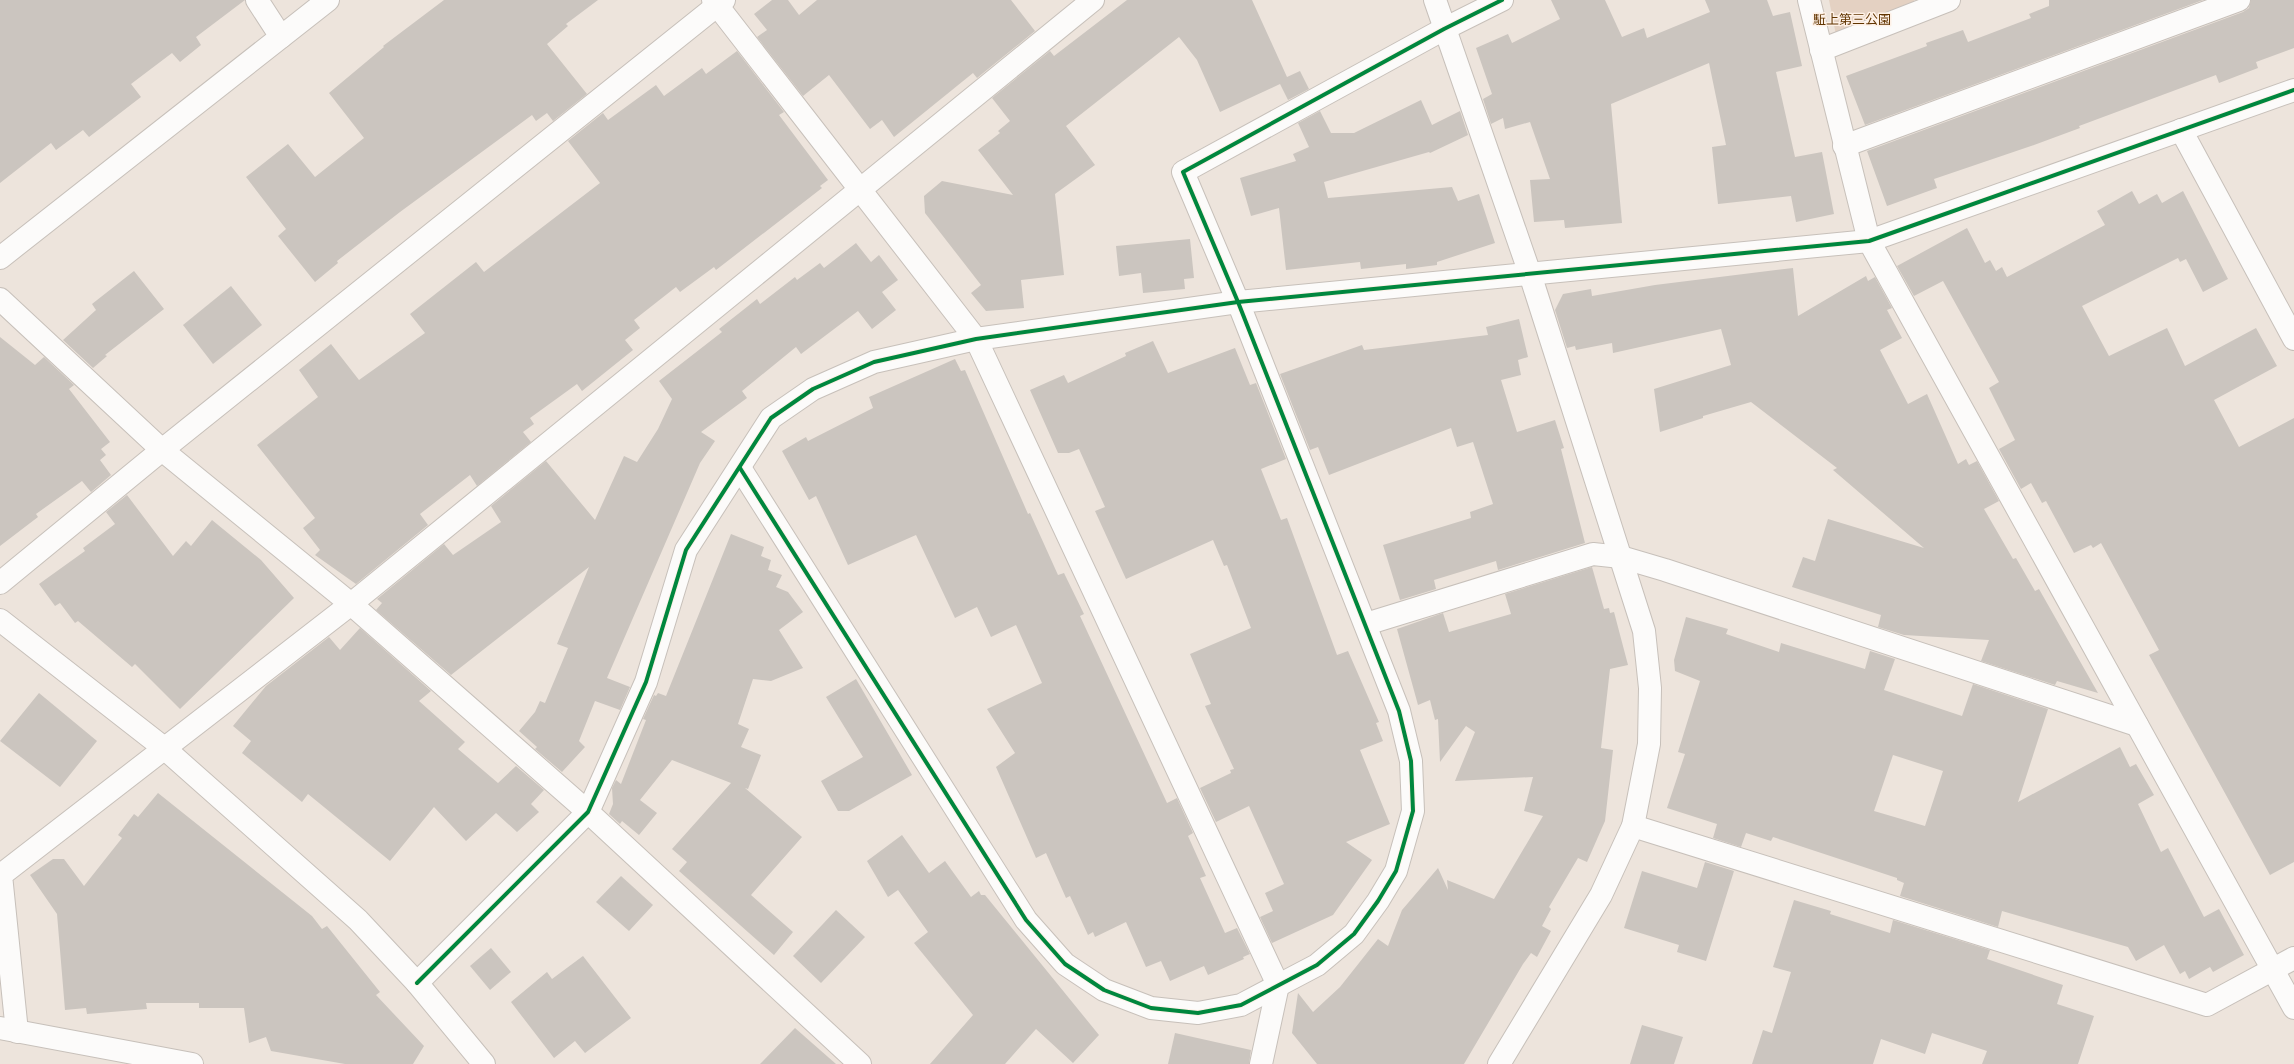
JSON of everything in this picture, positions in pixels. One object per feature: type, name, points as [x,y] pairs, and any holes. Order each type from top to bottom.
[{"type":"street","points":[[257,0],[281,37]]},
{"type":"street","points":[[0,258],[328,0]]},
{"type":"street","points":[[192,1064],[8,1030],[1,875],[351,604],[1094,0]]},
{"type":"street","points":[[1435,0],[1530,274],[1644,631],[1650,688],[1649,744],[1633,826],[1601,895],[1502,1063]]},
{"type":"street","points":[[740,468],[1022,914],[1065,964],[1104,990],[1151,1008],[1198,1014],[1241,1005],[1317,966],[1354,934],[1378,901],[1396,871],[1413,811],[1411,761],[1399,711],[1366,624],[1238,302],[1183,172],[1444,29],[1502,0]]},
{"type":"street","points":[[1809,0],[1844,146],[1869,241],[2294,1008]]},
{"type":"street","points":[[1821,50],[1949,0]]},
{"type":"street","points":[[1844,146],[2239,0]]},
{"type":"street","points":[[0,583],[162,450],[718,2],[860,190],[976,339],[1278,985],[1261,1064]]},
{"type":"street","points":[[417,983],[588,812],[646,682],[686,550],[771,418],[813,389],[874,362],[976,339],[1238,302],[1869,241],[2294,90]]},
{"type":"street","points":[[2180,130],[2294,339]]},
{"type":"street","points":[[0,299],[162,450],[351,604],[588,812],[860,1064]]},
{"type":"street","points":[[1366,624],[1593,554],[1620,557],[1672,572],[2137,725]]},
{"type":"street","points":[[0,620],[164,748],[358,920],[417,983],[484,1064]]},
{"type":"street","points":[[1633,826],[2207,1005],[2294,958]]},
{"type":"green space","name":"駈上第三公園","points":[[1829,0],[1914,0],[1919,10],[1838,45]]},
{"type":"building","points":[[0,0],[245,0],[196,37],[201,45],[180,62],[172,53],[131,84],[141,97],[89,137],[83,130],[56,150],[51,143],[0,183]]},
{"type":"building","points":[[444,0],[598,0],[566,24],[568,26],[547,44],[587,94],[553,121],[547,113],[536,121],[532,115],[400,212],[337,261],[338,263],[315,282],[278,236],[286,229],[246,177],[288,144],[315,177],[364,138],[329,93],[384,47],[383,46]]},
{"type":"building","points":[[772,0],[788,0],[799,15],[817,0],[1011,0],[1035,31],[977,78],[973,73],[894,137],[882,120],[870,129],[829,75],[803,96],[757,37],[767,30],[754,14]]},
{"type":"building","points":[[1127,0],[1252,0],[1287,77],[1300,71],[1309,89],[1288,100],[1280,84],[1220,112],[1197,60],[1179,37],[1066,126],[1095,165],[1055,194],[1064,275],[1021,280],[1024,308],[986,311],[971,293],[981,285],[925,213],[924,196],[942,181],[1013,195],[978,150],[1000,133],[998,131],[1010,121],[992,98],[1050,51],[1054,56]]},
{"type":"building","points":[[1551,0],[1605,0],[1622,37],[1644,28],[1647,38],[1710,12],[1705,0],[1767,0],[1773,16],[1790,12],[1802,66],[1776,72],[1795,157],[1822,152],[1834,214],[1796,222],[1791,196],[1718,204],[1712,147],[1726,145],[1709,63],[1611,104],[1622,223],[1565,228],[1564,220],[1534,222],[1530,180],[1550,179],[1530,122],[1505,129],[1503,118],[1491,124],[1483,99],[1492,94],[1476,48],[1508,34],[1512,43],[1560,19]]},
{"type":"building","points":[[2049,0],[2203,0],[1865,125],[1846,76],[1927,46],[1926,43],[1963,30],[1968,42],[2031,18],[2029,14],[2049,6]]},
{"type":"building","points":[[2251,0],[2294,0],[2294,48],[2256,62],[2258,68],[2219,83],[2216,75],[2079,126],[2080,128],[1934,179],[1937,188],[1887,206],[1867,151],[2243,12],[2249,8]]},
{"type":"building","points":[[737,51],[784,112],[779,115],[828,180],[820,186],[822,188],[716,270],[714,267],[680,292],[676,287],[634,320],[640,328],[625,340],[633,350],[582,391],[577,384],[530,418],[534,424],[523,432],[531,442],[477,486],[470,475],[420,514],[428,525],[356,584],[315,555],[320,550],[303,528],[315,518],[257,445],[318,397],[299,370],[331,344],[359,380],[425,333],[410,314],[476,262],[484,272],[600,183],[568,141],[603,113],[608,120],[656,85],[664,96],[702,68],[706,74]]},
{"type":"building","points":[[1421,100],[1432,125],[1460,111],[1468,135],[1430,153],[1429,152],[1324,182],[1328,198],[1452,187],[1458,201],[1479,194],[1495,243],[1437,262],[1437,265],[1406,269],[1406,264],[1361,269],[1360,262],[1286,270],[1279,208],[1251,216],[1240,178],[1296,161],[1293,154],[1309,147],[1298,123],[1320,111],[1331,133],[1354,133]]},
{"type":"building","points":[[2132,191],[2139,204],[2157,194],[2162,203],[2183,191],[2228,279],[2203,292],[2186,259],[2180,262],[2178,258],[2082,306],[2109,356],[2167,328],[2185,366],[2256,328],[2277,366],[2214,400],[2239,447],[2294,418],[2294,862],[2270,875],[2149,655],[2159,650],[2101,543],[2093,548],[2091,545],[2074,553],[2046,501],[2042,503],[2031,483],[2021,489],[1999,449],[2015,440],[1989,388],[1999,382],[1943,281],[1914,296],[1897,266],[1967,228],[1985,263],[1990,260],[1996,271],[2002,267],[2007,277],[2105,225],[2097,211]]},
{"type":"building","points":[[1190,239],[1194,278],[1184,279],[1185,289],[1143,293],[1141,273],[1119,276],[1116,246]]},
{"type":"building","points":[[856,243],[871,262],[879,255],[898,280],[882,292],[896,310],[872,329],[858,311],[801,354],[796,347],[742,391],[747,398],[701,432],[715,441],[700,463],[607,678],[630,687],[620,710],[595,701],[579,741],[585,747],[562,772],[535,749],[537,747],[519,731],[535,712],[540,701],[545,703],[568,648],[557,644],[589,567],[451,675],[376,610],[382,603],[377,599],[444,544],[453,555],[501,522],[491,506],[546,461],[595,520],[624,456],[637,462],[658,429],[672,399],[659,381],[722,332],[719,329],[757,299],[760,304],[795,277],[797,280],[820,263],[824,268]]},
{"type":"building","points":[[1793,268],[1798,316],[1866,276],[1868,281],[1875,277],[1892,308],[1887,310],[1902,338],[1880,350],[1908,404],[1927,394],[1958,464],[1966,459],[1969,465],[1977,461],[1999,501],[1984,509],[2013,559],[2016,558],[2035,591],[2039,589],[2098,693],[2057,681],[2055,685],[1981,661],[1989,640],[1904,635],[1878,627],[1881,615],[1792,587],[1803,557],[1815,561],[1828,519],[1924,548],[1833,470],[1837,468],[1751,402],[1703,416],[1703,418],[1660,432],[1654,389],[1731,365],[1721,329],[1613,353],[1612,343],[1576,350],[1575,346],[1567,348],[1555,310],[1563,294],[1591,289],[1592,296],[1655,285]]},
{"type":"building","points":[[134,271],[164,309],[105,355],[107,356],[93,368],[63,340],[96,310],[92,304]]},
{"type":"building","points":[[231,286],[262,325],[213,364],[183,325]]},
{"type":"building","points":[[1519,319],[1528,357],[1518,360],[1521,375],[1501,380],[1517,432],[1555,420],[1564,448],[1561,449],[1585,543],[1498,570],[1496,561],[1434,580],[1436,589],[1400,600],[1383,545],[1471,518],[1470,512],[1493,504],[1473,442],[1457,447],[1451,428],[1329,475],[1318,447],[1310,450],[1280,374],[1362,345],[1364,350],[1488,335],[1486,327]]},
{"type":"building","points":[[0,337],[35,365],[44,357],[74,385],[69,389],[110,442],[101,449],[106,455],[100,460],[111,475],[91,492],[82,481],[36,514],[38,517],[0,546]]},
{"type":"building","points":[[1153,341],[1168,373],[1235,348],[1250,385],[1256,383],[1286,459],[1261,469],[1281,520],[1287,518],[1337,655],[1348,651],[1379,722],[1376,723],[1383,741],[1360,750],[1390,824],[1346,842],[1372,860],[1333,915],[1272,943],[1260,917],[1273,911],[1265,893],[1284,884],[1249,806],[1216,822],[1200,788],[1231,773],[1230,770],[1234,769],[1205,706],[1211,704],[1190,654],[1251,628],[1227,565],[1224,566],[1213,540],[1126,579],[1095,511],[1105,507],[1079,449],[1069,453],[1058,453],[1030,390],[1064,375],[1068,383],[1126,356],[1125,353]]},
{"type":"building","points":[[955,359],[961,371],[965,370],[1028,514],[1030,513],[1058,575],[1064,573],[1084,614],[1080,616],[1167,803],[1177,798],[1193,833],[1188,836],[1206,876],[1200,878],[1225,933],[1237,928],[1250,954],[1243,957],[1244,959],[1208,975],[1204,966],[1170,981],[1161,961],[1146,967],[1126,922],[1095,937],[1093,932],[1088,935],[1070,896],[1066,898],[1046,853],[1036,858],[996,767],[1015,753],[987,709],[1042,683],[1016,625],[991,637],[977,607],[955,618],[916,535],[848,565],[816,496],[809,500],[782,451],[806,437],[808,441],[873,408],[869,397]]},
{"type":"building","points":[[127,495],[173,556],[186,541],[191,546],[212,520],[261,560],[294,598],[180,709],[135,664],[132,667],[78,621],[75,623],[60,603],[55,606],[39,584],[85,551],[83,548],[115,524],[106,512]]},
{"type":"building","points":[[731,534],[764,547],[761,556],[771,560],[768,570],[782,575],[776,587],[788,592],[803,612],[779,630],[803,668],[771,681],[753,679],[738,724],[749,729],[741,747],[761,755],[748,789],[745,788],[802,837],[751,895],[793,932],[774,955],[679,871],[687,862],[672,849],[731,783],[672,760],[640,800],[657,813],[639,835],[622,821],[620,824],[609,814],[613,804],[612,788],[616,780],[621,784],[646,720],[643,719],[654,695],[656,696],[658,693],[666,696]]},
{"type":"building","points":[[1592,567],[1604,609],[1609,608],[1610,613],[1614,612],[1628,665],[1610,669],[1601,748],[1613,750],[1605,821],[1587,862],[1578,858],[1549,907],[1551,909],[1542,926],[1551,931],[1537,957],[1531,953],[1523,964],[1464,1064],[1317,1064],[1292,1033],[1298,993],[1313,1012],[1340,987],[1378,939],[1388,946],[1402,910],[1438,868],[1448,890],[1447,880],[1494,899],[1543,816],[1524,811],[1533,777],[1455,781],[1475,732],[1466,726],[1440,762],[1438,719],[1435,720],[1430,700],[1418,705],[1397,629],[1443,613],[1449,632],[1511,614],[1505,594]]},
{"type":"building","points":[[1686,617],[1728,629],[1726,634],[1779,652],[1781,643],[1865,669],[1870,651],[1895,659],[1884,690],[1962,716],[1973,684],[2048,709],[2018,802],[2120,747],[2130,767],[2136,764],[2154,795],[2138,804],[2161,852],[2168,848],[2204,917],[2219,909],[2244,955],[2213,972],[2210,967],[2189,979],[2185,971],[2180,974],[2164,945],[2136,961],[2128,947],[2002,911],[1998,927],[1900,896],[1904,883],[1897,880],[1897,878],[1773,837],[1771,841],[1746,833],[1741,847],[1713,838],[1717,824],[1667,808],[1685,754],[1678,752],[1700,681],[1675,671],[1674,660]],"holes":[[[1893,755],[1943,771],[1925,826],[1874,811]]]},
{"type":"building","points":[[360,628],[431,691],[419,701],[465,742],[458,749],[498,783],[516,766],[544,790],[531,804],[539,812],[517,832],[496,813],[466,841],[434,807],[390,861],[308,794],[302,802],[242,753],[251,741],[233,726],[266,686],[329,637],[340,650]]},
{"type":"building","points":[[856,679],[912,775],[849,811],[838,811],[821,781],[863,757],[826,697]]},
{"type":"building","points":[[39,693],[97,741],[60,787],[0,741]]},
{"type":"building","points":[[158,793],[312,916],[322,929],[327,926],[380,992],[376,995],[424,1046],[413,1064],[345,1064],[271,1051],[266,1037],[249,1043],[244,1008],[199,1008],[199,1003],[146,1003],[147,1009],[87,1014],[86,1008],[65,1010],[57,914],[30,875],[53,859],[64,859],[84,886],[122,838],[118,835],[134,814],[138,817]]},
{"type":"building","points":[[902,835],[929,873],[945,861],[971,897],[979,891],[981,895],[985,895],[1099,1035],[1073,1063],[1036,1029],[1005,1064],[930,1064],[973,1015],[914,943],[928,932],[898,890],[888,897],[867,861]]},
{"type":"building","points":[[1705,862],[1734,871],[1706,961],[1677,952],[1679,945],[1624,928],[1642,871],[1697,888]]},
{"type":"building","points":[[621,876],[653,905],[629,931],[596,902]]},
{"type":"building","points":[[1794,900],[1831,911],[1830,914],[1890,933],[1893,920],[1990,950],[1987,959],[2063,985],[2057,1004],[2094,1016],[2078,1064],[1982,1064],[1987,1051],[1932,1033],[1925,1054],[1881,1039],[1873,1064],[1752,1064],[1763,1030],[1772,1033],[1791,972],[1773,967]]},
{"type":"building","points":[[836,910],[865,937],[821,983],[793,956]]},
{"type":"building","points":[[491,948],[511,972],[490,990],[470,966]]},
{"type":"building","points":[[583,956],[631,1018],[585,1053],[575,1041],[554,1058],[511,1002],[547,972],[552,979]]},
{"type":"building","points":[[1642,1025],[1683,1037],[1674,1064],[1630,1064]]},
{"type":"building","points":[[795,1028],[836,1064],[760,1064]]},
{"type":"building","points":[[1175,1033],[1251,1050],[1249,1064],[1168,1064]]},
{"type":"cycle path","points":[[740,468],[1026,920],[1065,964],[1104,990],[1151,1008],[1198,1013],[1241,1005],[1317,965],[1354,934],[1378,901],[1396,871],[1413,811],[1411,761],[1399,711],[1238,302],[1183,172],[1444,29],[1502,0]]},
{"type":"cycle path","points":[[417,983],[588,812],[646,682],[686,550],[771,418],[813,389],[874,362],[976,339],[1238,302],[1869,241],[2294,90]]}]
